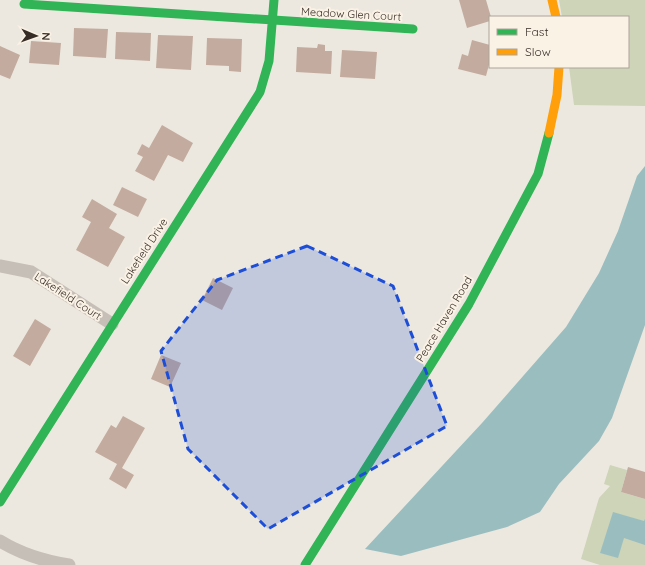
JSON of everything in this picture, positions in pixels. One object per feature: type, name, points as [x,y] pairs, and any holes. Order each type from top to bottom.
[{"type":"street","name":"Lakefield Drive","points":[[0,502],[260,92],[269,60],[274,0]]},
{"type":"street","points":[[552,0],[556,16]]},
{"type":"street","name":"Meadow Glen Court","points":[[24,4],[413,30]]},
{"type":"street","name":"Peace Haven Road","points":[[305,565],[469,304],[538,174],[552,123],[557,94],[559,68]]},
{"type":"street","name":"Lakefield Court","points":[[0,266],[31,272],[112,324]]},
{"type":"street","points":[[0,541],[16,551],[52,562],[68,565]]},
{"type":"highlighted area","points":[[307,246],[393,286],[447,426],[268,529],[188,449],[161,351],[217,280]]},
{"type":"green space","points":[[559,0],[645,0],[645,106],[574,105],[569,68],[629,68],[629,16],[562,16]]},
{"type":"green space","points":[[610,465],[627,470],[621,492],[645,499],[645,565],[600,565],[581,559],[599,498],[610,486],[604,484]]},
{"type":"water","points":[[645,166],[645,325],[612,418],[599,441],[559,484],[540,512],[507,527],[401,556],[365,549],[482,423],[566,327],[599,273],[618,231],[637,176]]},
{"type":"water","points":[[613,512],[644,521],[645,519],[645,545],[624,538],[618,558],[600,553]]},
{"type":"building","points":[[459,0],[486,0],[491,16],[489,16],[489,21],[467,28]]},
{"type":"building","points":[[74,28],[108,29],[106,58],[73,56]]},
{"type":"building","points":[[116,32],[151,33],[150,61],[115,59]]},
{"type":"building","points":[[158,35],[193,36],[191,70],[156,68]]},
{"type":"building","points":[[207,38],[242,39],[241,72],[229,71],[229,66],[206,65]]},
{"type":"building","points":[[472,40],[489,45],[489,65],[486,76],[458,69],[462,54],[468,56]]},
{"type":"building","points":[[31,41],[61,43],[59,65],[29,63]]},
{"type":"building","points":[[318,44],[325,45],[325,51],[332,51],[331,74],[296,72],[297,47],[317,48]]},
{"type":"building","points":[[0,46],[20,55],[10,79],[0,75]]},
{"type":"building","points":[[342,50],[377,52],[375,79],[340,77]]},
{"type":"building","points":[[162,125],[193,143],[183,162],[168,155],[154,181],[135,171],[143,157],[137,154],[142,144],[149,148]]},
{"type":"building","points":[[122,187],[147,199],[138,217],[113,205]]},
{"type":"building","points":[[92,199],[117,214],[109,228],[125,237],[108,267],[76,250],[91,222],[82,217]]},
{"type":"building","points":[[213,278],[233,288],[222,310],[202,300]]},
{"type":"building","points":[[35,319],[51,329],[30,366],[13,356]]},
{"type":"building","points":[[161,355],[181,363],[170,387],[151,379]]},
{"type":"building","points":[[123,416],[145,428],[122,468],[134,475],[126,489],[109,479],[117,464],[95,452],[111,425],[116,428]]},
{"type":"building","points":[[628,467],[645,472],[645,499],[621,492]]},
{"type":"traffic: fast","points":[[0,502],[260,92],[269,61],[274,0]]},
{"type":"traffic: fast","points":[[24,4],[413,29]]},
{"type":"traffic: fast","points":[[305,565],[469,304],[538,174],[549,133]]},
{"type":"traffic: slow","points":[[552,0],[556,16]]},
{"type":"traffic: slow","points":[[549,133],[557,95],[559,68]]}]
